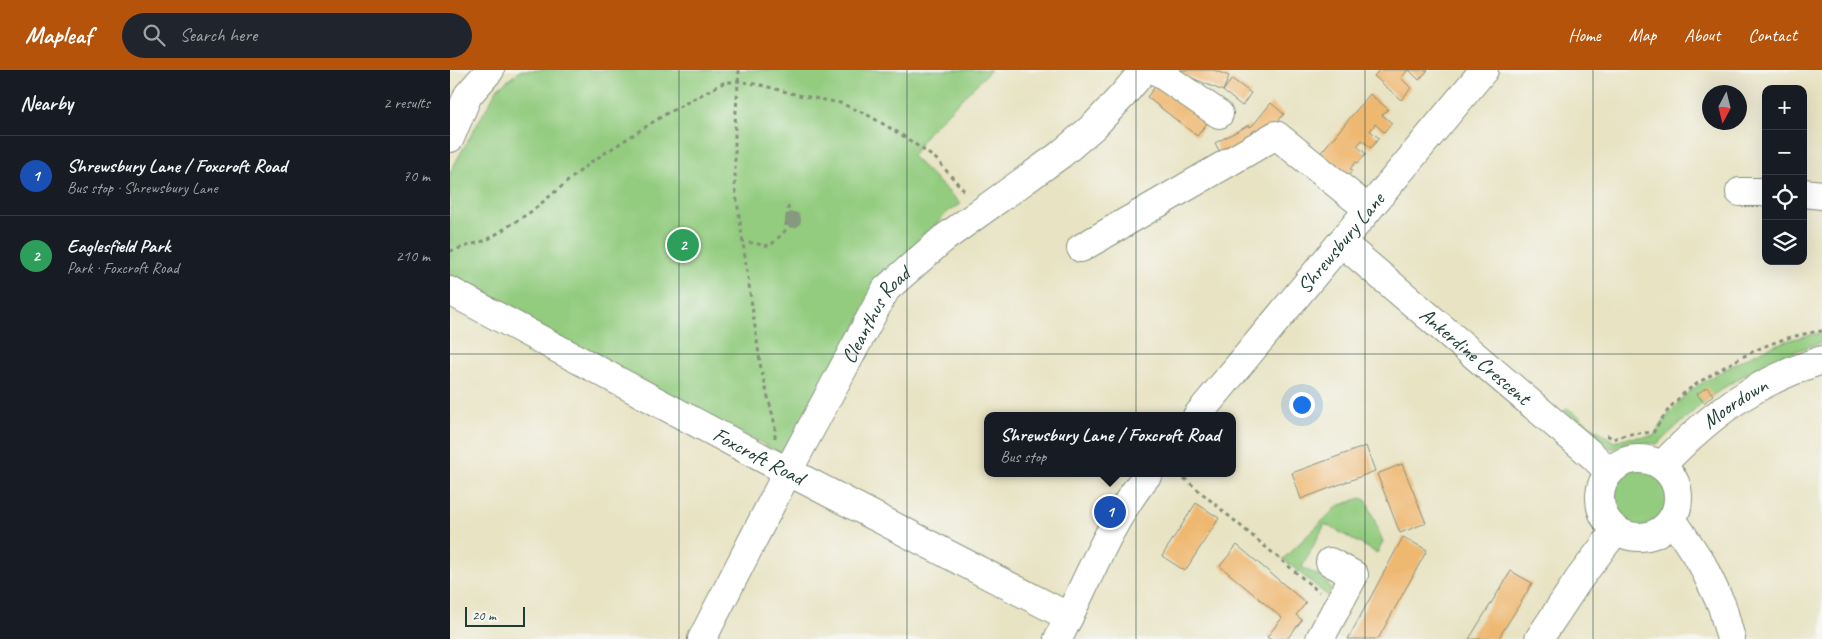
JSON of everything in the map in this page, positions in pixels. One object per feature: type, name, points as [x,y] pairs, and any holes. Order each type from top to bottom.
[{"type":"street","points":[[450,138],[459,98],[490,70]]},
{"type":"street","name":"Cleanthus Road","points":[[702,639],[788,471],[886,289],[943,239],[1060,155],[1094,126],[1144,70]]},
{"type":"street","points":[[1155,70],[1219,114]]},
{"type":"street","name":"Shrewsbury Lane","points":[[1200,412],[1484,70]]},
{"type":"street","points":[[1081,248],[1276,135],[1368,208]]},
{"type":"street","points":[[1807,193],[1822,195]]},
{"type":"street","name":"Ankerdine Crescent","points":[[1341,242],[1593,456],[1609,472]]},
{"type":"street","name":"Foxcroft Road","points":[[450,291],[788,471],[1067,631]]},
{"type":"street","name":"Moordown","points":[[1662,465],[1688,438],[1707,422],[1754,388],[1792,370],[1822,360]]},
{"type":"street","points":[[1629,459],[1646,459],[1662,465],[1676,484],[1679,496],[1677,508],[1672,519],[1664,528],[1653,535],[1628,536],[1616,530],[1608,523],[1602,513],[1599,502],[1603,481],[1609,472],[1618,464],[1629,459]]},
{"type":"street","points":[[1067,631],[1112,531],[1137,487],[1146,477]]},
{"type":"street","points":[[1672,519],[1702,564],[1722,606],[1731,639]]},
{"type":"street","points":[[1539,639],[1579,579],[1616,530]]},
{"type":"street","points":[[1320,639],[1354,575],[1330,562]]},
{"type":"path","points":[[739,70],[734,124],[735,187],[761,369],[775,425],[775,442]]},
{"type":"path","points":[[450,251],[487,240],[532,211],[591,162],[664,115],[723,83],[737,82],[761,85],[798,95],[840,103],[866,114],[902,135],[936,159],[953,177]]},
{"type":"path","points":[[742,241],[770,246],[785,231],[789,203]]},
{"type":"path","points":[[1606,434],[1613,439],[1625,434],[1653,433],[1678,399],[1709,376],[1765,345],[1789,336],[1822,330]]},
{"type":"path","points":[[1183,477],[1337,607]]},
{"type":"green space","points":[[521,70],[991,70],[927,133],[912,156],[961,204],[949,211],[881,280],[786,456],[450,282],[450,172],[498,88]]},
{"type":"green space","points":[[1822,333],[1822,342],[1772,361],[1716,393],[1657,444],[1634,443],[1612,449],[1564,411],[1567,408],[1614,442],[1625,438],[1654,436],[1670,412],[1690,391],[1703,382],[1738,362],[1772,346],[1796,338]]},
{"type":"green space","points":[[1639,466],[1657,472],[1665,480],[1671,498],[1665,516],[1657,524],[1639,530],[1621,524],[1613,516],[1607,498],[1613,480],[1621,472]]},
{"type":"green space","points":[[1361,498],[1367,501],[1383,542],[1377,553],[1325,524],[1302,567],[1325,580],[1330,589],[1331,595],[1328,596],[1283,559],[1338,506]]},
{"type":"building","points":[[1173,70],[1214,70],[1229,76],[1223,91]]},
{"type":"building","points":[[1379,70],[1408,70],[1401,78],[1411,88],[1401,100],[1374,76]]},
{"type":"building","points":[[1409,70],[1428,70],[1419,80]]},
{"type":"building","points":[[1232,79],[1251,93],[1242,106],[1223,91]]},
{"type":"building","points":[[1157,84],[1207,123],[1197,136],[1147,97]]},
{"type":"building","points":[[1370,94],[1388,109],[1382,115],[1392,123],[1384,132],[1375,124],[1370,131],[1379,138],[1371,148],[1362,140],[1357,146],[1366,154],[1350,169],[1353,170],[1345,179],[1318,156]]},
{"type":"building","points":[[1271,103],[1284,114],[1269,132],[1223,158],[1215,143],[1249,125],[1250,127],[1253,125]]},
{"type":"building","points":[[1707,387],[1713,395],[1704,403],[1697,394]]},
{"type":"building","points":[[1366,446],[1375,471],[1301,499],[1292,473]]},
{"type":"building","points":[[1402,464],[1426,523],[1400,533],[1377,474]]},
{"type":"building","points":[[1196,503],[1219,518],[1185,571],[1162,556]]},
{"type":"building","points":[[1403,537],[1427,550],[1378,639],[1348,639]]},
{"type":"building","points":[[1237,545],[1306,603],[1296,615],[1302,620],[1287,639],[1269,639],[1267,637],[1282,618],[1220,566]]},
{"type":"building","points":[[1511,571],[1532,583],[1523,599],[1498,639],[1469,639]]},
{"type":"place","name":"Eaglesfield Park","points":[[683,245]]},
{"type":"place","name":"Shrewsbury Lane / Foxcroft Road","points":[[1110,512]]}]
